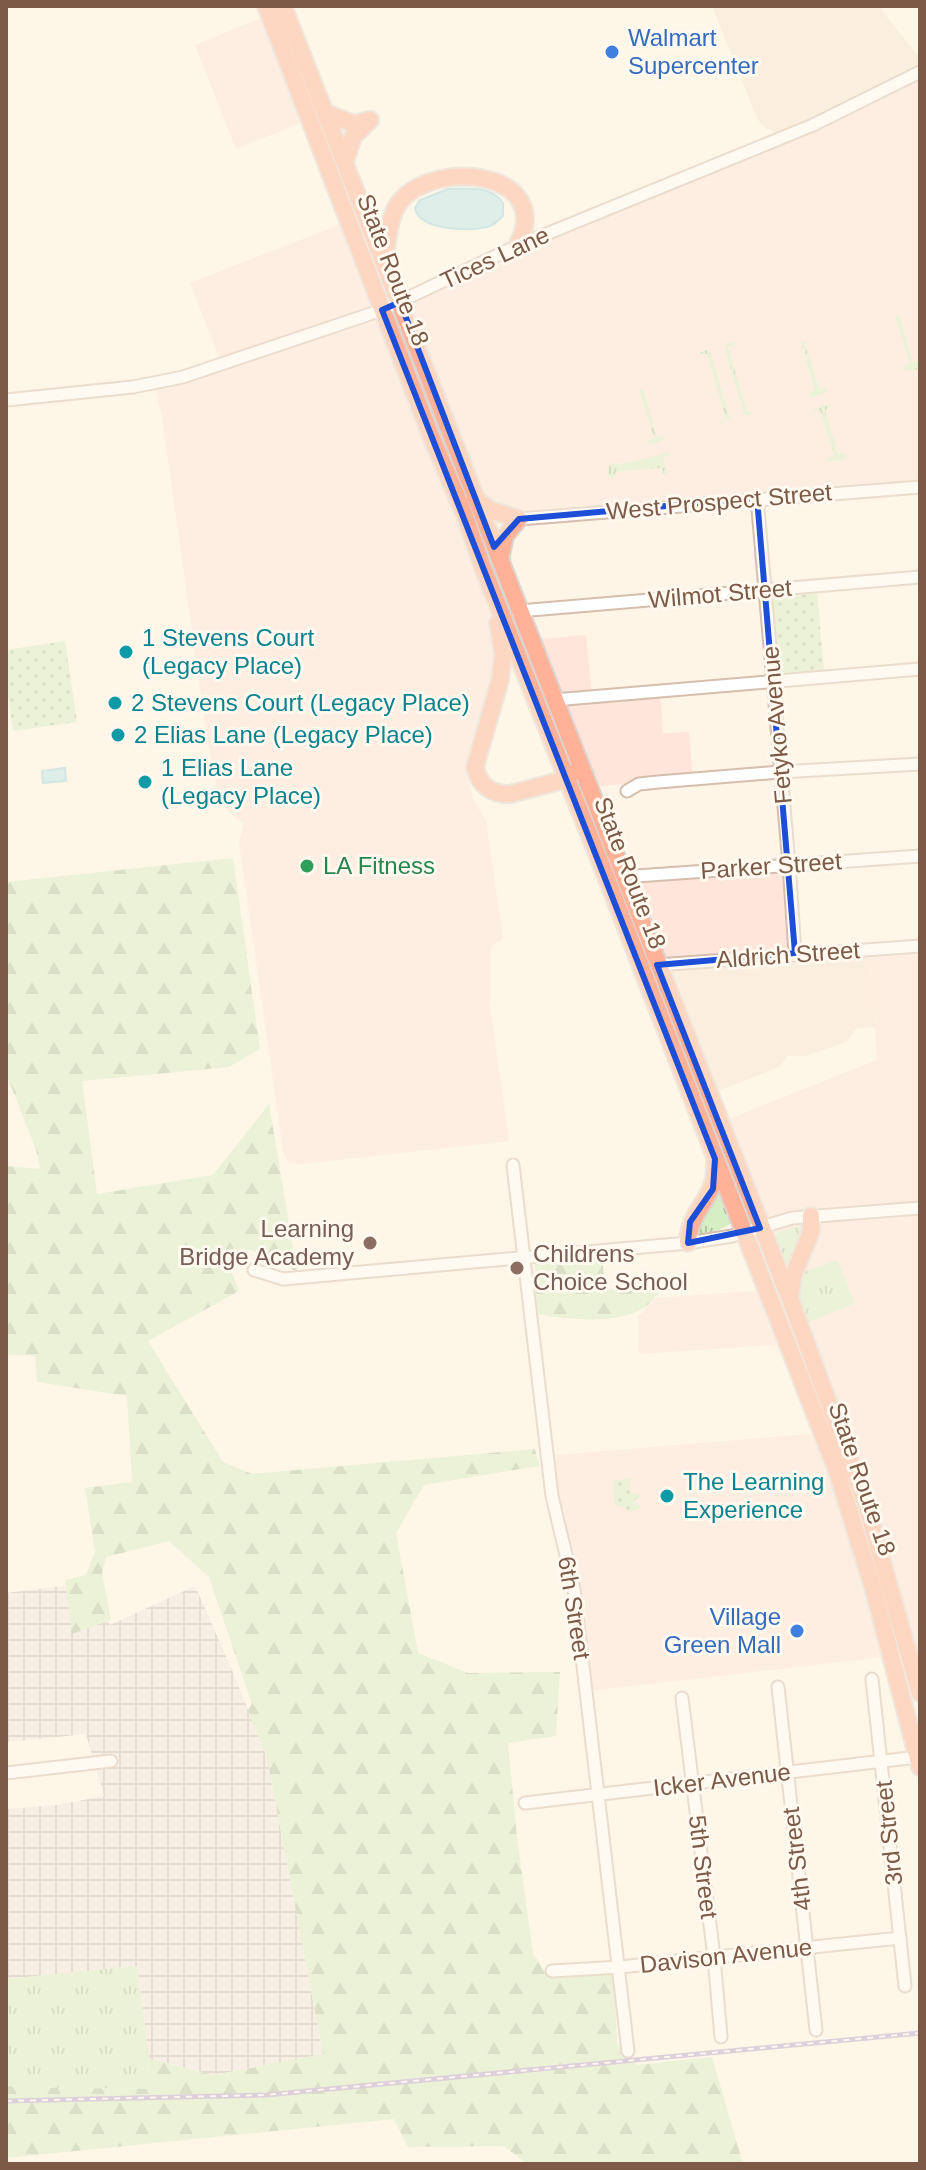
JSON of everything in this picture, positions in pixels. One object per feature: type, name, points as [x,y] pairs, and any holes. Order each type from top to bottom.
[{"type":"highway","name":"State Route 18","points":[[266,6],[715,1159],[790,1299],[865,1501],[920,1693]]},
{"type":"highway","name":"State Route 18","points":[[283,6],[657,965],[845,1494],[900,1684],[919,1762]]},
{"type":"highway","points":[[326,113],[354,124],[370,120],[353,137],[345,162]]},
{"type":"highway","points":[[383,260],[397,206],[414,189],[442,178],[493,180],[508,186],[525,215],[524,232],[517,246]]},
{"type":"highway","points":[[474,497],[490,510],[519,519],[502,544],[500,562]]},
{"type":"highway","points":[[493,594],[503,654],[502,667],[475,767],[478,779],[488,789],[501,795],[567,779],[579,765]]},
{"type":"highway","points":[[688,1243],[690,1222],[713,1189],[715,1159]]},
{"type":"highway","points":[[790,1299],[793,1276],[811,1232],[811,1216]]},
{"type":"street","name":"Tices Lane","points":[[6,400],[133,387],[183,377],[382,310],[517,246],[813,125],[920,72]]},
{"type":"street","name":"West Prospect Street","points":[[519,519],[920,487]]},
{"type":"street","name":"Fetyko Avenue","points":[[757,498],[795,953]]},
{"type":"street","name":"Wilmot Street","points":[[519,611],[920,577]]},
{"type":"street","points":[[554,700],[772,679],[920,669]]},
{"type":"street","points":[[627,791],[639,784],[920,764]]},
{"type":"street","name":"Parker Street","points":[[622,877],[920,856]]},
{"type":"street","name":"Aldrich Street","points":[[657,965],[920,946]]},
{"type":"street","name":"6th Street","points":[[513,1165],[552,1496],[574,1589],[628,2051]]},
{"type":"street","points":[[254,1270],[283,1279],[688,1243],[811,1216],[920,1208]]},
{"type":"street","name":"3rd Street","points":[[872,1679],[905,1986]]},
{"type":"street","name":"4th Street","points":[[778,1687],[816,2030]]},
{"type":"street","name":"5th Street","points":[[682,1698],[721,2037]]},
{"type":"street","points":[[6,1773],[111,1761]]},
{"type":"street","name":"Icker Avenue","points":[[525,1803],[882,1761],[919,1762]]},
{"type":"street","name":"Davison Avenue","points":[[552,1971],[620,1967],[900,1938]]},
{"type":"highlighted area","points":[[400,302],[494,547],[519,519],[757,498],[795,953],[657,965],[760,1228],[688,1243],[690,1222],[713,1189],[715,1159],[382,310]]},
{"type":"shaded area","points":[[712,6],[881,6],[920,58],[920,72],[787,135],[777,133],[758,120]]},
{"type":"shaded area","points":[[269,15],[311,119],[236,149],[195,45]]},
{"type":"shaded area","points":[[920,72],[920,487],[519,519],[482,504],[400,302],[813,125]]},
{"type":"shaded area","points":[[349,221],[493,594],[500,680],[470,785],[473,799],[486,821],[503,939],[491,946],[490,1006],[509,1141],[301,1164],[288,1162],[283,1151],[239,843],[244,823],[229,812],[218,794],[207,738],[162,416],[154,384],[222,364],[190,283]]},
{"type":"shaded area","points":[[586,635],[592,696],[660,690],[663,733],[689,732],[693,779],[588,787],[531,640]]},
{"type":"shaded area","points":[[789,864],[795,953],[657,965],[622,877]]},
{"type":"shaded area","points":[[920,946],[920,1665],[719,1123],[877,1060],[870,948]]},
{"type":"shaded area","points":[[870,948],[875,1027],[857,1028],[846,1042],[806,1056],[788,1056],[779,1067],[708,1095],[657,965]]},
{"type":"shaded area","points":[[767,1290],[787,1341],[773,1345],[639,1354],[638,1317],[656,1298]]},
{"type":"shaded area","points":[[822,1433],[893,1656],[587,1691],[546,1456]]},
{"type":"shaded area","points":[[86,1583],[110,1625],[195,1586],[267,1758],[323,2054],[214,2075],[149,2059],[137,1966],[6,1979],[6,1809],[58,1805],[104,1796],[86,1734],[6,1742],[6,1593]]},
{"type":"green space","points":[[899,315],[913,362],[920,361],[920,369],[904,371],[903,366],[910,363],[895,316]]},
{"type":"green space","points":[[804,341],[819,389],[826,388],[827,392],[812,398],[809,393],[815,390],[801,342]]},
{"type":"green space","points":[[734,342],[728,347],[747,412],[755,412],[749,416],[744,414],[725,350],[727,344]]},
{"type":"green space","points":[[706,350],[711,354],[730,418],[721,424],[719,422],[726,419],[707,354],[699,353]]},
{"type":"green space","points":[[643,389],[657,437],[664,436],[665,439],[650,445],[647,441],[654,438],[639,390]]},
{"type":"green space","points":[[829,404],[831,407],[825,410],[838,454],[845,453],[845,460],[828,461],[834,455],[821,412],[814,409]]},
{"type":"green space","points":[[668,452],[670,455],[663,458],[668,475],[663,474],[662,468],[616,472],[614,479],[608,476],[607,469],[611,464],[629,463]]},
{"type":"green space","points":[[817,593],[824,671],[781,675],[777,672],[771,599]]},
{"type":"green space","points":[[65,641],[77,722],[13,731],[6,680],[6,650]]},
{"type":"green space","points":[[233,858],[260,1049],[229,1067],[82,1081],[97,1194],[213,1175],[269,1104],[297,1272],[249,1249],[232,1272],[239,1291],[148,1341],[223,1462],[252,1474],[535,1449],[539,1466],[424,1485],[396,1533],[418,1653],[468,1673],[560,1672],[556,1736],[508,1743],[533,1953],[547,1975],[614,1973],[617,2043],[637,2065],[712,2057],[743,2164],[527,2164],[504,2146],[408,2147],[394,2119],[6,2158],[6,2087],[147,2089],[149,2059],[214,2075],[323,2054],[267,1758],[248,1710],[252,1704],[209,1577],[169,1541],[106,1557],[102,1573],[111,1620],[72,1634],[65,1580],[86,1575],[95,1552],[85,1488],[132,1482],[127,1396],[37,1382],[35,1356],[6,1354],[6,1166],[40,1169],[36,1150],[6,1073],[6,882]]},
{"type":"green space","points":[[717,1189],[732,1223],[719,1230],[697,1235],[693,1224]]},
{"type":"green space","points":[[802,1225],[804,1230],[787,1272],[772,1238],[777,1236],[776,1233]]},
{"type":"green space","points":[[602,1255],[605,1290],[634,1287],[634,1275],[648,1274],[647,1279],[659,1291],[650,1303],[621,1317],[604,1319],[537,1314],[535,1262]]},
{"type":"green space","points":[[837,1260],[855,1303],[805,1324],[796,1300],[802,1264],[807,1271]]},
{"type":"green space","points":[[631,1478],[630,1493],[639,1493],[635,1505],[640,1505],[640,1509],[628,1512],[615,1505],[613,1481]]},
{"type":"green space","points":[[137,1966],[149,2059],[147,2089],[6,2087],[6,1979]]},
{"type":"water","points":[[448,189],[478,189],[492,193],[503,203],[503,216],[489,226],[468,229],[445,228],[419,216],[415,208],[420,200]]},
{"type":"water","points":[[65,768],[66,781],[43,783],[42,771]]},
{"type":"railway","points":[[6,2101],[266,2095],[920,2033]]},
{"type":"place","name":"Walmart Supercenter","points":[[612,52]]},
{"type":"place","name":"1 Stevens Court (Legacy Place)","points":[[126,652]]},
{"type":"place","name":"2 Stevens Court (Legacy Place)","points":[[115,703]]},
{"type":"place","name":"2 Elias Lane (Legacy Place)","points":[[118,735]]},
{"type":"place","name":"1 Elias Lane (Legacy Place)","points":[[145,782]]},
{"type":"place","name":"LA Fitness","points":[[307,866]]},
{"type":"place","name":"Learning Bridge Academy","points":[[370,1243]]},
{"type":"place","name":"Childrens Choice School","points":[[517,1268]]},
{"type":"place","name":"The Learning Experience","points":[[667,1496]]},
{"type":"place","name":"Village Green Mall","points":[[797,1631]]}]
